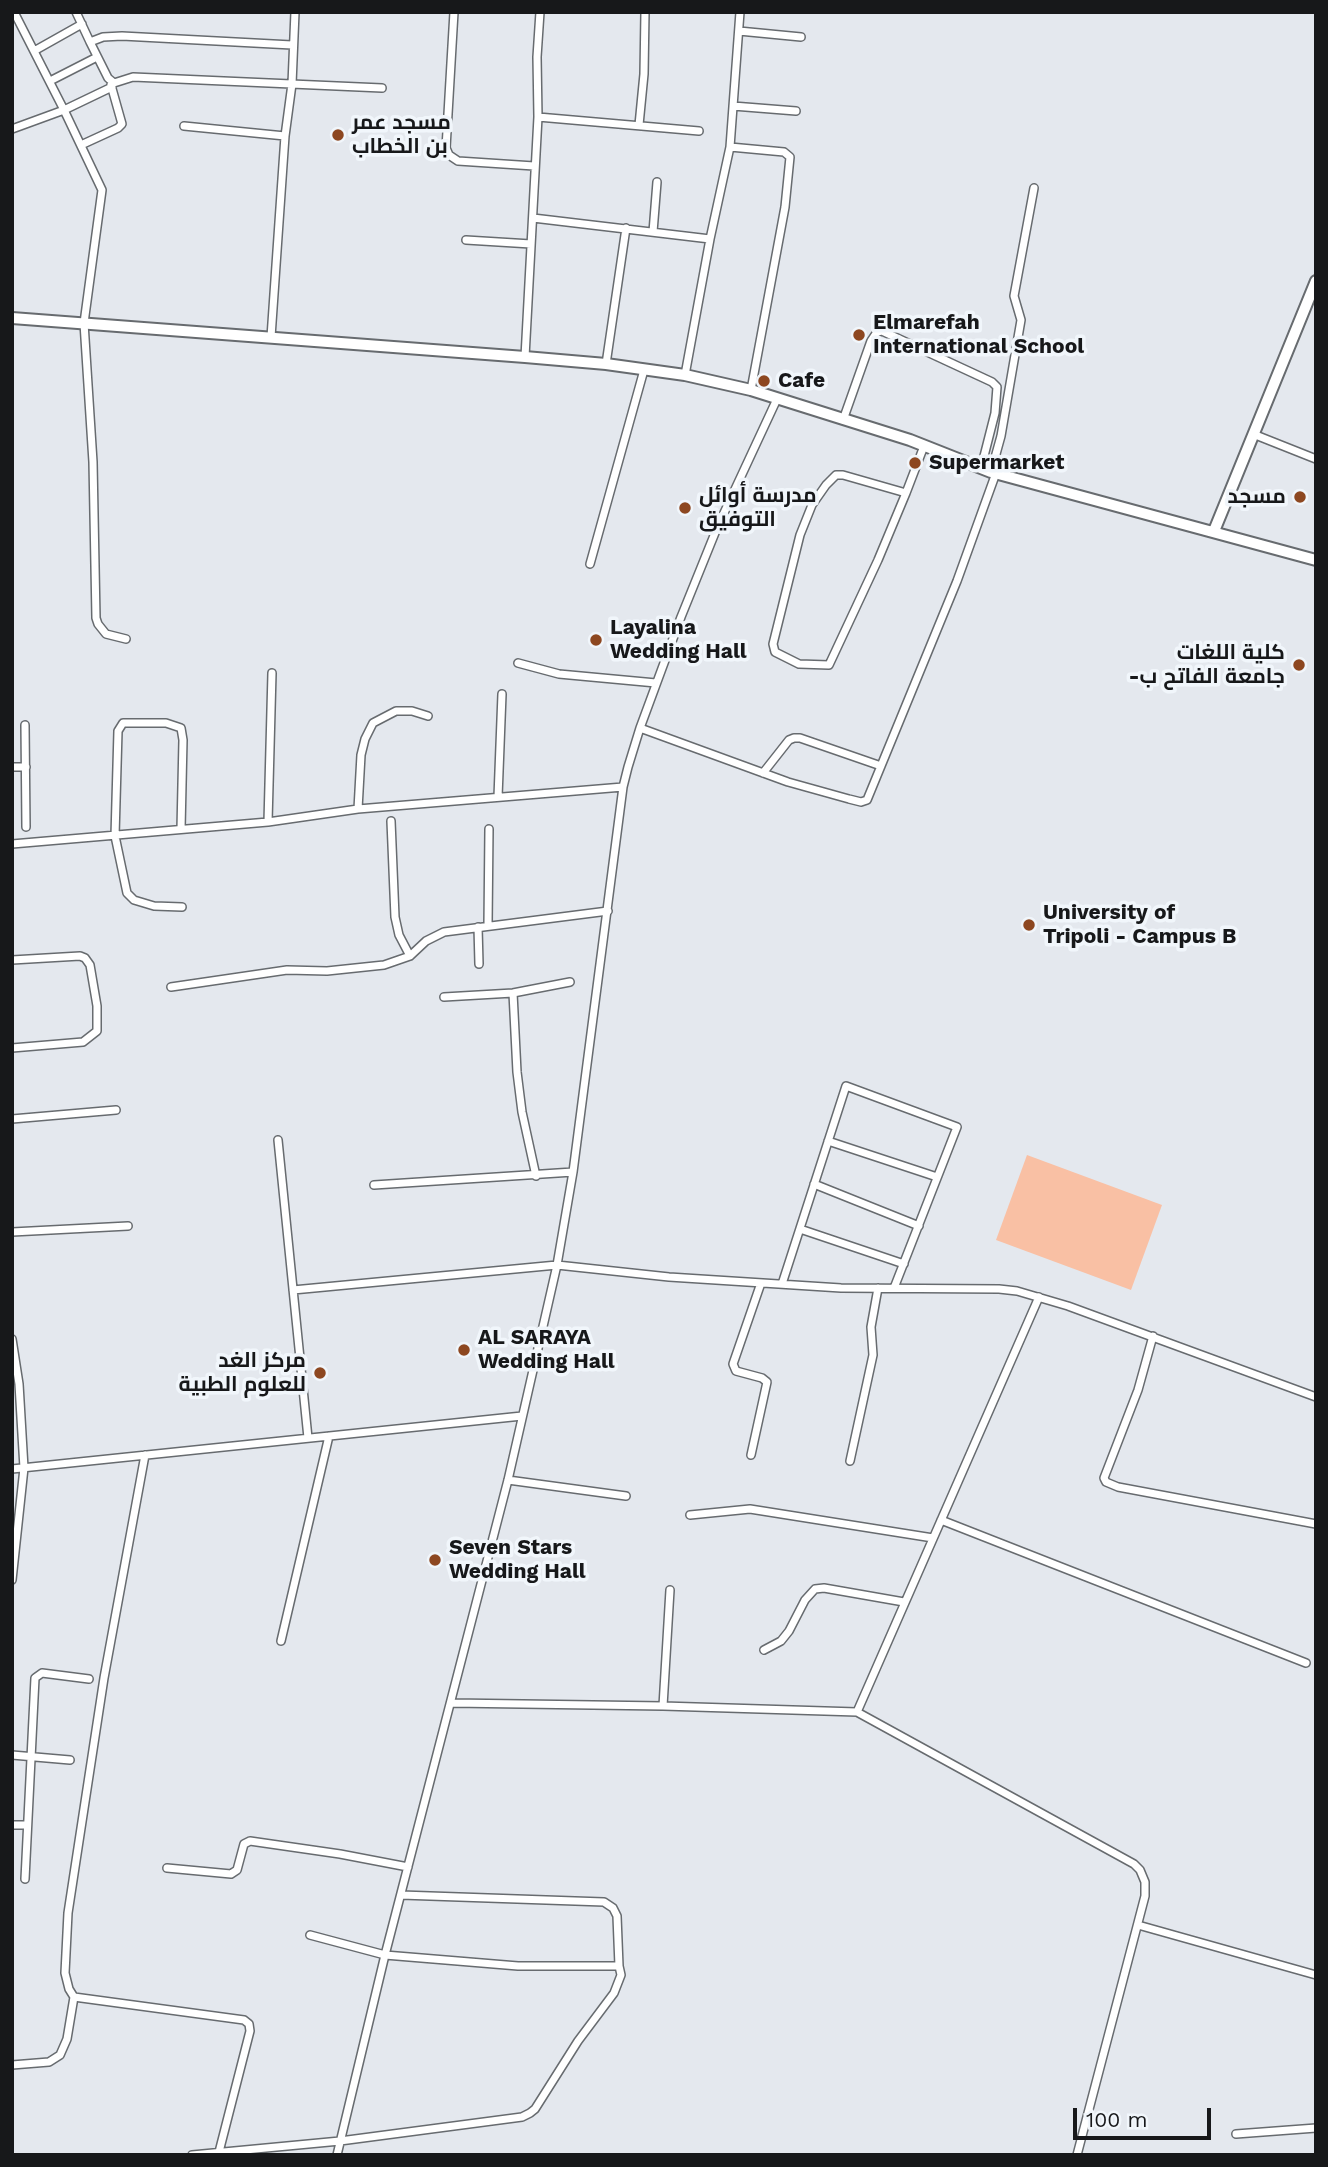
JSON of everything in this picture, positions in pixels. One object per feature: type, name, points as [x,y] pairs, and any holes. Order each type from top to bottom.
[{"type":"street","points":[[14,12],[65,110],[102,190],[84,323],[93,462],[96,618],[97,624],[106,634],[126,639]]},
{"type":"street","points":[[76,12],[111,84],[122,124],[81,145]]},
{"type":"street","points":[[271,337],[285,136],[292,84],[295,12]]},
{"type":"street","points":[[454,12],[446,148],[449,155],[458,161],[534,166]]},
{"type":"street","points":[[525,357],[538,117],[537,57],[540,12]]},
{"type":"street","points":[[639,125],[644,74],[645,12]]},
{"type":"street","points":[[685,375],[730,147],[740,12]]},
{"type":"street","points":[[34,51],[82,24]]},
{"type":"street","points":[[739,31],[801,37]]},
{"type":"street","points":[[90,42],[103,37],[122,36],[292,45]]},
{"type":"street","points":[[50,81],[97,57]]},
{"type":"street","points":[[12,129],[65,110],[111,84],[133,77],[382,88]]},
{"type":"street","points":[[733,106],[796,111]]},
{"type":"street","points":[[538,117],[699,131]]},
{"type":"street","points":[[184,126],[285,136]]},
{"type":"street","points":[[730,147],[784,152],[790,157],[785,207],[751,390]]},
{"type":"street","points":[[653,232],[657,182]]},
{"type":"street","points":[[640,728],[763,773],[861,802],[869,797],[957,581],[1001,436],[1021,320],[1014,296],[1034,188]]},
{"type":"street","points":[[533,218],[710,239]]},
{"type":"street","points":[[606,364],[626,228]]},
{"type":"street","points":[[466,240],[531,244]]},
{"type":"street","points":[[1214,531],[1316,281]]},
{"type":"street","points":[[12,318],[525,357],[685,375],[751,390],[924,446],[989,471],[1316,560]]},
{"type":"street","points":[[843,420],[871,341],[877,332],[882,331],[998,387],[989,471]]},
{"type":"street","points":[[590,564],[643,369]]},
{"type":"street","points":[[337,2155],[385,1955],[508,1480],[557,1265],[573,1172],[623,787],[656,683],[717,528],[777,399]]},
{"type":"street","points":[[1253,434],[1316,458]]},
{"type":"street","points":[[906,493],[843,475],[836,475],[826,485],[812,505],[800,535],[773,643],[775,652],[799,664],[829,665],[906,493],[924,446]]},
{"type":"street","points":[[518,663],[559,674],[656,683]]},
{"type":"street","points":[[268,822],[272,673]]},
{"type":"street","points":[[498,797],[502,694]]},
{"type":"street","points":[[358,809],[361,755],[373,723],[396,711],[412,711],[428,716]]},
{"type":"street","points":[[181,829],[181,728],[173,724],[127,722],[120,725],[115,836],[127,892],[134,900],[154,906],[182,907]]},
{"type":"street","points":[[25,725],[26,827]]},
{"type":"street","points":[[763,773],[789,740],[794,738],[881,766]]},
{"type":"street","points":[[12,767],[26,767]]},
{"type":"street","points":[[12,844],[268,822],[358,809],[623,787]]},
{"type":"street","points":[[391,821],[394,917],[399,935],[410,956]]},
{"type":"street","points":[[488,925],[489,829]]},
{"type":"street","points":[[172,987],[287,971],[327,971],[383,965],[410,956],[426,941],[444,932],[608,911]]},
{"type":"street","points":[[478,927],[479,964]]},
{"type":"street","points":[[12,960],[80,956],[85,958],[90,965],[97,1006],[97,1031],[83,1042],[12,1048]]},
{"type":"street","points":[[444,997],[513,993],[570,982]]},
{"type":"street","points":[[513,993],[519,1084],[536,1176]]},
{"type":"street","points":[[782,1284],[846,1086],[957,1127],[894,1287]]},
{"type":"street","points":[[12,1119],[116,1111]]},
{"type":"street","points":[[278,1140],[308,1438]]},
{"type":"street","points":[[828,1141],[937,1177]]},
{"type":"street","points":[[374,1185],[573,1172]]},
{"type":"street","points":[[814,1184],[919,1226]]},
{"type":"street","points":[[12,1232],[128,1226]]},
{"type":"street","points":[[800,1229],[904,1264]]},
{"type":"street","points":[[293,1290],[557,1265],[632,1274],[761,1283],[877,1289],[999,1289],[1039,1297],[1316,1397]]},
{"type":"street","points":[[751,1455],[767,1382],[736,1371],[733,1364],[761,1283]]},
{"type":"street","points":[[850,1461],[873,1355],[871,1327],[877,1289]]},
{"type":"street","points":[[857,1713],[1039,1297]]},
{"type":"street","points":[[1153,1336],[1138,1390],[1104,1478],[1106,1482],[1130,1490],[1316,1524]]},
{"type":"street","points":[[12,1339],[24,1468],[12,1580]]},
{"type":"street","points":[[12,1469],[522,1416]]},
{"type":"street","points":[[281,1641],[329,1436]]},
{"type":"street","points":[[12,2065],[49,2062],[60,2055],[67,2039],[74,1997],[65,1973],[68,1913],[104,1678],[145,1455]]},
{"type":"street","points":[[508,1480],[626,1496]]},
{"type":"street","points":[[690,1515],[750,1509],[933,1538]]},
{"type":"street","points":[[941,1520],[1306,1663]]},
{"type":"street","points":[[764,1650],[780,1641],[789,1631],[805,1600],[815,1589],[824,1588],[904,1602]]},
{"type":"street","points":[[663,1706],[670,1590]]},
{"type":"street","points":[[25,1879],[36,1676],[42,1673],[89,1679]]},
{"type":"street","points":[[452,1703],[663,1706],[857,1713],[1134,1864],[1145,1882],[1138,1925],[1077,2155]]},
{"type":"street","points":[[12,1755],[70,1760]]},
{"type":"street","points":[[12,1825],[27,1825]]},
{"type":"street","points":[[167,1868],[231,1874],[237,1870],[244,1844],[250,1841],[408,1867]]},
{"type":"street","points":[[192,2155],[340,2141],[509,2118],[536,2109],[578,2042],[614,1993],[621,1975],[617,1916],[613,1908],[604,1902],[401,1895]]},
{"type":"street","points":[[1138,1925],[1316,1975]]},
{"type":"street","points":[[310,1935],[385,1955],[518,1966],[619,1966]]},
{"type":"street","points":[[74,1997],[244,2020],[248,2024],[250,2031],[219,2152]]},
{"type":"street","points":[[1236,2134],[1316,2128]]},
{"type":"shaded area","points":[[1027,1155],[1162,1205],[1131,1290],[996,1240]]},
{"type":"place","name":"مسجد عمر بن الخطاب","points":[[338,135]]},
{"type":"place","name":"Elmarefah International School","points":[[859,335]]},
{"type":"place","name":"Cafe","points":[[764,381]]},
{"type":"place","name":"Supermarket","points":[[915,463]]},
{"type":"place","name":"مسجد","points":[[1300,497]]},
{"type":"place","name":"مدرسة أوائل التوفيق","points":[[685,508]]},
{"type":"place","name":"Layalina Wedding Hall","points":[[596,640]]},
{"type":"place","name":"كلية اللغات -جامعة الفاتح ب","points":[[1299,665]]},
{"type":"place","name":"University of Tripoli - Campus B","points":[[1029,925]]},
{"type":"place","name":"AL SARAYA Wedding Hall","points":[[464,1350]]},
{"type":"place","name":"مركز الغد للعلوم الطبية","points":[[320,1373]]},
{"type":"place","name":"Seven Stars Wedding Hall","points":[[435,1560]]}]
